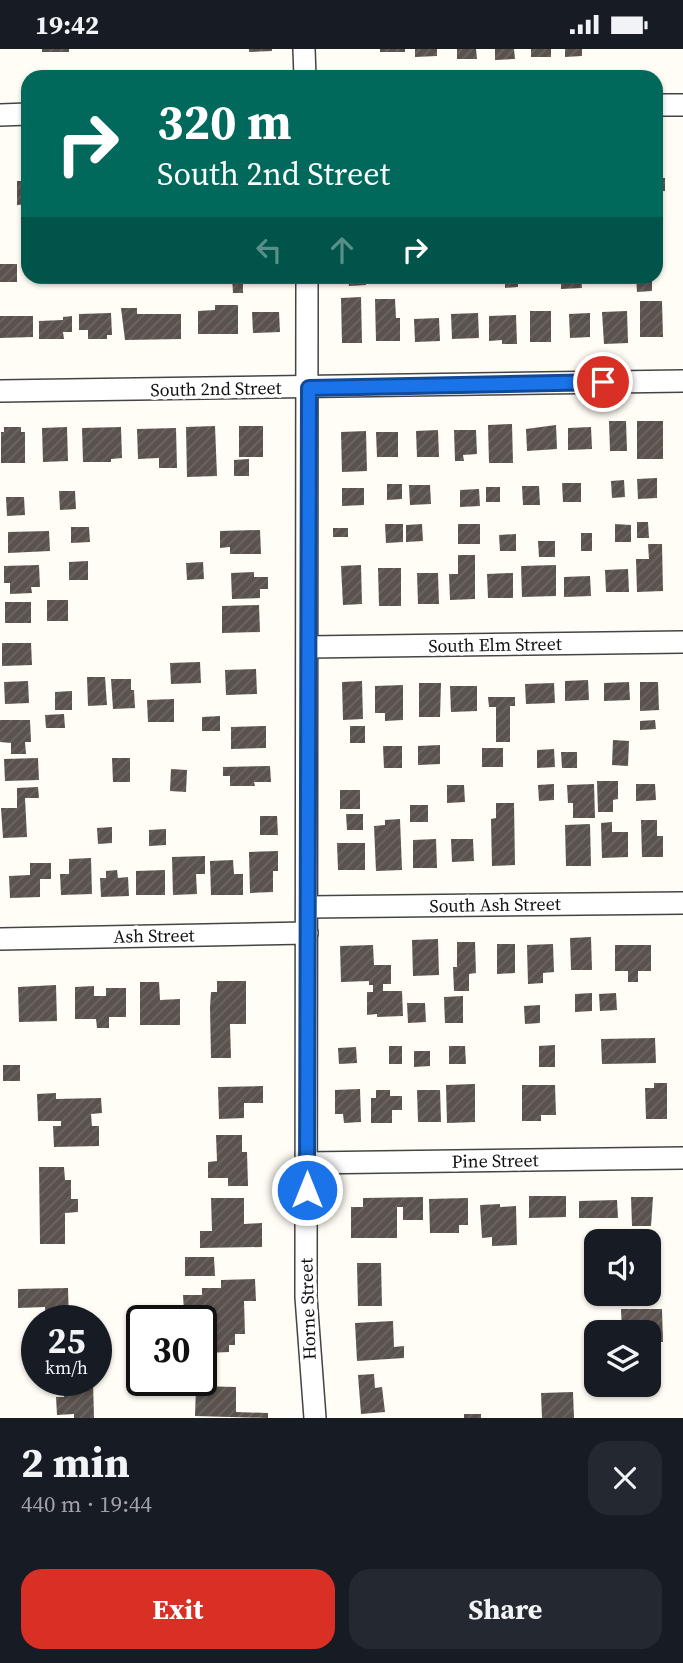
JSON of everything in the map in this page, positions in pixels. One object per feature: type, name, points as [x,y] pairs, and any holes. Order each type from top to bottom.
[{"type":"street","points":[[304,49],[304,70]]},
{"type":"street","points":[[663,105],[683,105]]},
{"type":"street","points":[[0,115],[21,114]]},
{"type":"street","name":"Horne Street","points":[[307,284],[306,1297],[315,1418]]},
{"type":"street","name":"South 2nd Street","points":[[0,391],[683,381]]},
{"type":"street","name":"South Elm Street","points":[[308,647],[683,642]]},
{"type":"street","name":"South Ash Street","points":[[308,907],[683,903]]},
{"type":"street","name":"Ash Street","points":[[0,939],[307,933]]},
{"type":"street","name":"Pine Street","points":[[307,1163],[683,1158]]},
{"type":"building","points":[[42,49],[69,49],[69,52],[42,52]]},
{"type":"building","points":[[249,49],[272,49],[272,51],[249,52]]},
{"type":"building","points":[[380,49],[405,49],[405,52],[380,52]]},
{"type":"building","points":[[415,49],[437,49],[437,56],[415,57]]},
{"type":"building","points":[[457,49],[476,49],[477,59],[457,59]]},
{"type":"building","points":[[495,49],[514,49],[515,59],[495,60]]},
{"type":"building","points":[[531,49],[551,49],[551,57],[531,57]]},
{"type":"building","points":[[565,49],[582,49],[582,56],[565,57]]},
{"type":"building","points":[[17,181],[21,181],[21,205],[17,205]]},
{"type":"building","points":[[0,264],[17,264],[17,282],[0,282]]},
{"type":"building","points":[[232,284],[243,284],[243,293],[233,293]]},
{"type":"building","points":[[505,284],[518,284],[518,287],[505,288]]},
{"type":"building","points":[[561,284],[582,284],[582,288],[561,289]]},
{"type":"building","points":[[636,284],[652,284],[652,291],[637,292]]},
{"type":"building","points":[[361,297],[362,343],[342,343],[341,298]]},
{"type":"building","points":[[375,299],[395,299],[396,318],[400,318],[400,341],[376,341]]},
{"type":"building","points":[[640,301],[662,301],[663,337],[640,337]]},
{"type":"building","points":[[215,305],[238,305],[238,334],[198,334],[198,311],[215,310]]},
{"type":"building","points":[[121,308],[137,308],[137,314],[181,314],[181,339],[125,340]]},
{"type":"building","points":[[530,311],[551,311],[551,342],[530,342]]},
{"type":"building","points":[[627,311],[628,343],[604,344],[602,312]]},
{"type":"building","points":[[252,312],[279,312],[280,332],[253,333]]},
{"type":"building","points":[[111,313],[112,335],[107,335],[107,339],[88,339],[88,330],[79,330],[79,314]]},
{"type":"building","points":[[478,313],[479,338],[452,339],[451,314]]},
{"type":"building","points":[[590,313],[590,337],[570,338],[569,314]]},
{"type":"building","points":[[516,315],[517,344],[502,344],[502,340],[489,341],[489,316]]},
{"type":"building","points":[[0,316],[33,316],[33,337],[0,338]]},
{"type":"building","points":[[72,316],[72,332],[63,332],[64,339],[39,339],[39,321],[63,320],[63,317]]},
{"type":"building","points":[[439,318],[440,341],[415,342],[414,319]]},
{"type":"building","points":[[609,421],[626,421],[627,451],[610,451]]},
{"type":"building","points":[[637,421],[663,421],[663,459],[637,459]]},
{"type":"building","points":[[512,424],[513,463],[489,463],[488,425]]},
{"type":"building","points":[[556,425],[557,449],[527,451],[526,429]]},
{"type":"building","points":[[215,426],[217,476],[187,477],[186,427]]},
{"type":"building","points":[[239,426],[263,426],[263,457],[239,457]]},
{"type":"building","points":[[4,427],[21,427],[21,432],[25,432],[25,463],[1,463],[1,432],[4,432]]},
{"type":"building","points":[[67,427],[68,461],[43,462],[42,428]]},
{"type":"building","points":[[121,427],[122,458],[111,459],[111,462],[83,462],[82,428]]},
{"type":"building","points":[[591,427],[592,449],[568,450],[568,428]]},
{"type":"building","points":[[176,428],[177,468],[159,468],[159,458],[138,459],[137,429]]},
{"type":"building","points":[[438,430],[439,457],[417,457],[416,431]]},
{"type":"building","points":[[454,430],[476,430],[477,454],[463,455],[464,461],[455,461]]},
{"type":"building","points":[[366,431],[367,471],[342,472],[341,432]]},
{"type":"building","points":[[376,432],[398,432],[398,457],[377,457]]},
{"type":"building","points":[[249,459],[249,476],[234,476],[234,460]]},
{"type":"building","points":[[657,478],[657,498],[638,499],[637,479]]},
{"type":"building","points":[[624,480],[625,497],[612,498],[611,481]]},
{"type":"building","points":[[562,483],[581,483],[581,502],[563,502]]},
{"type":"building","points":[[387,484],[402,484],[402,499],[387,500]]},
{"type":"building","points":[[409,485],[430,485],[431,504],[410,505]]},
{"type":"building","points":[[522,486],[539,486],[540,505],[523,505]]},
{"type":"building","points":[[486,487],[500,487],[500,502],[486,502]]},
{"type":"building","points":[[342,488],[364,488],[364,505],[342,506]]},
{"type":"building","points":[[479,489],[480,506],[460,507],[460,490]]},
{"type":"building","points":[[59,491],[75,491],[76,509],[60,510]]},
{"type":"building","points":[[6,497],[24,497],[25,515],[7,516]]},
{"type":"building","points":[[637,522],[648,522],[649,538],[637,538]]},
{"type":"building","points":[[385,524],[403,524],[403,542],[386,543]]},
{"type":"building","points":[[422,524],[423,541],[406,542],[406,525]]},
{"type":"building","points":[[458,524],[480,524],[480,544],[458,544]]},
{"type":"building","points":[[615,524],[631,525],[631,542],[615,542]]},
{"type":"building","points":[[71,527],[89,527],[90,542],[71,543]]},
{"type":"building","points":[[333,528],[348,528],[348,537],[333,537]]},
{"type":"building","points":[[260,530],[261,554],[230,554],[230,547],[220,548],[220,531]]},
{"type":"building","points":[[49,531],[50,551],[8,553],[8,532]]},
{"type":"building","points":[[581,533],[592,533],[592,551],[581,551]]},
{"type":"building","points":[[516,534],[516,551],[500,551],[499,535]]},
{"type":"building","points":[[538,541],[555,541],[555,557],[539,557]]},
{"type":"building","points":[[648,544],[662,544],[663,591],[637,592],[636,559],[649,559]]},
{"type":"building","points":[[458,555],[475,555],[475,599],[450,600],[449,574],[458,574]]},
{"type":"building","points":[[88,561],[88,580],[69,580],[69,562]]},
{"type":"building","points":[[203,562],[204,579],[187,580],[186,563]]},
{"type":"building","points":[[39,565],[40,587],[31,587],[32,593],[10,594],[10,583],[4,583],[4,566]]},
{"type":"building","points":[[361,565],[362,604],[343,605],[341,566]]},
{"type":"building","points":[[556,565],[556,596],[522,597],[521,566]]},
{"type":"building","points":[[378,568],[401,568],[401,606],[379,606]]},
{"type":"building","points":[[628,569],[629,592],[606,592],[605,570]]},
{"type":"building","points":[[254,572],[254,577],[268,577],[268,589],[260,589],[260,598],[232,599],[231,573]]},
{"type":"building","points":[[417,573],[438,573],[439,604],[418,604]]},
{"type":"building","points":[[513,573],[513,598],[488,598],[487,574]]},
{"type":"building","points":[[590,576],[591,596],[564,597],[564,577]]},
{"type":"building","points":[[47,600],[68,600],[68,621],[47,621]]},
{"type":"building","points":[[5,602],[31,602],[31,623],[5,623]]},
{"type":"building","points":[[259,605],[260,632],[222,633],[222,606]]},
{"type":"building","points":[[2,643],[31,643],[32,665],[2,666]]},
{"type":"building","points":[[200,662],[201,683],[171,684],[170,663]]},
{"type":"building","points":[[256,669],[257,694],[226,695],[225,670]]},
{"type":"building","points":[[87,677],[105,677],[107,705],[88,706]]},
{"type":"building","points":[[111,679],[131,679],[135,708],[113,709]]},
{"type":"building","points":[[588,680],[589,700],[565,701],[565,681]]},
{"type":"building","points":[[28,681],[29,703],[5,704],[4,682]]},
{"type":"building","points":[[362,681],[363,719],[343,720],[342,682]]},
{"type":"building","points":[[629,682],[630,700],[604,701],[604,683]]},
{"type":"building","points":[[640,682],[658,682],[659,710],[640,711]]},
{"type":"building","points":[[419,683],[441,683],[440,717],[419,717]]},
{"type":"building","points":[[554,683],[555,703],[526,704],[525,684]]},
{"type":"building","points":[[403,685],[403,720],[385,721],[385,713],[375,713],[375,686]]},
{"type":"building","points":[[450,686],[477,686],[477,711],[451,712]]},
{"type":"building","points":[[72,691],[72,710],[55,710],[55,692]]},
{"type":"building","points":[[488,697],[515,697],[515,706],[510,706],[510,742],[496,742],[496,707],[489,707]]},
{"type":"building","points":[[174,699],[174,722],[148,722],[147,700]]},
{"type":"building","points":[[64,714],[65,728],[46,728],[45,715]]},
{"type":"building","points":[[220,716],[220,731],[202,731],[202,717]]},
{"type":"building","points":[[0,720],[30,720],[31,742],[25,742],[26,754],[11,754],[11,743],[0,742]]},
{"type":"building","points":[[655,720],[656,729],[640,730],[640,721]]},
{"type":"building","points":[[266,726],[266,748],[231,749],[231,727]]},
{"type":"building","points":[[350,726],[365,726],[365,743],[350,743]]},
{"type":"building","points":[[613,740],[629,741],[628,766],[612,765]]},
{"type":"building","points":[[440,745],[440,764],[418,765],[418,746]]},
{"type":"building","points":[[383,746],[402,746],[402,768],[384,768]]},
{"type":"building","points":[[482,748],[503,748],[503,767],[482,767]]},
{"type":"building","points":[[554,749],[555,767],[537,768],[537,750]]},
{"type":"building","points":[[561,752],[577,752],[577,768],[562,768]]},
{"type":"building","points":[[38,758],[39,780],[5,781],[4,759]]},
{"type":"building","points":[[112,758],[130,758],[130,782],[113,782]]},
{"type":"building","points":[[270,766],[271,782],[254,782],[255,786],[230,786],[230,776],[223,776],[223,767]]},
{"type":"building","points":[[171,769],[187,770],[186,792],[170,791]]},
{"type":"building","points":[[597,781],[618,781],[618,799],[613,800],[613,812],[598,812]]},
{"type":"building","points":[[554,784],[554,800],[539,801],[538,785]]},
{"type":"building","points":[[594,784],[595,818],[573,818],[573,803],[568,803],[567,785]]},
{"type":"building","points":[[636,784],[655,784],[656,800],[636,801]]},
{"type":"building","points":[[447,785],[464,785],[465,802],[447,803]]},
{"type":"building","points":[[38,787],[39,798],[25,798],[27,837],[3,838],[1,808],[17,808],[17,788]]},
{"type":"building","points":[[340,790],[360,790],[360,809],[340,809]]},
{"type":"building","points":[[496,803],[514,803],[515,865],[492,866],[491,819],[496,818]]},
{"type":"building","points":[[410,805],[428,805],[428,822],[410,822]]},
{"type":"building","points":[[346,814],[363,814],[363,830],[347,830]]},
{"type":"building","points":[[260,816],[277,816],[278,835],[260,835]]},
{"type":"building","points":[[400,819],[402,870],[376,871],[374,826],[385,825],[385,820]]},
{"type":"building","points":[[641,820],[657,820],[657,836],[663,836],[663,857],[642,857]]},
{"type":"building","points":[[612,822],[612,832],[628,832],[628,857],[602,858],[601,823]]},
{"type":"building","points":[[590,824],[591,866],[566,866],[565,825]]},
{"type":"building","points":[[112,827],[112,843],[98,844],[97,828]]},
{"type":"building","points":[[166,829],[166,845],[149,846],[149,830]]},
{"type":"building","points":[[436,839],[437,868],[413,868],[413,840]]},
{"type":"building","points":[[451,839],[473,839],[474,861],[452,862]]},
{"type":"building","points":[[337,843],[365,843],[365,870],[338,870]]},
{"type":"building","points":[[278,851],[278,871],[273,871],[273,892],[250,893],[249,852]]},
{"type":"building","points":[[205,856],[205,874],[196,874],[197,894],[173,895],[172,857]]},
{"type":"building","points":[[91,858],[92,894],[61,895],[60,874],[69,874],[69,859]]},
{"type":"building","points":[[233,860],[234,874],[243,874],[243,895],[211,895],[210,861]]},
{"type":"building","points":[[30,863],[51,863],[51,879],[40,879],[40,897],[10,898],[9,876],[30,875]]},
{"type":"building","points":[[117,870],[118,878],[128,877],[129,896],[101,897],[100,878],[106,878],[106,871]]},
{"type":"building","points":[[165,870],[165,895],[136,895],[136,871]]},
{"type":"building","points":[[591,937],[592,970],[571,970],[570,938]]},
{"type":"building","points":[[438,939],[439,975],[413,976],[412,940]]},
{"type":"building","points":[[457,942],[475,942],[476,973],[469,974],[469,991],[454,991],[453,967],[457,967]]},
{"type":"building","points":[[497,944],[515,944],[515,973],[497,974]]},
{"type":"building","points":[[553,944],[554,972],[543,973],[543,983],[528,984],[527,945]]},
{"type":"building","points":[[373,945],[374,965],[391,965],[391,984],[383,984],[383,991],[402,991],[403,1016],[367,1015],[367,992],[373,992],[373,985],[369,985],[369,981],[341,982],[340,946]]},
{"type":"building","points":[[615,945],[651,945],[651,971],[638,971],[638,982],[628,982],[628,971],[615,971]]},
{"type":"building","points":[[217,981],[246,981],[246,1024],[230,1024],[231,1058],[211,1058],[211,992],[217,992]]},
{"type":"building","points":[[140,982],[159,982],[160,1000],[180,999],[180,1025],[140,1025]]},
{"type":"building","points":[[56,985],[57,1021],[19,1022],[18,987]]},
{"type":"building","points":[[94,986],[94,996],[106,996],[106,988],[126,988],[126,1017],[109,1017],[109,1028],[97,1028],[96,1019],[75,1019],[75,987]]},
{"type":"building","points":[[592,993],[592,1011],[575,1012],[575,994]]},
{"type":"building","points":[[616,993],[617,1010],[600,1011],[599,994]]},
{"type":"building","points":[[463,996],[463,1023],[445,1023],[444,997]]},
{"type":"building","points":[[407,1003],[425,1003],[426,1022],[408,1023]]},
{"type":"building","points":[[540,1005],[540,1023],[525,1024],[524,1006]]},
{"type":"building","points":[[655,1038],[656,1063],[602,1064],[601,1039]]},
{"type":"building","points":[[555,1045],[555,1067],[539,1067],[539,1046]]},
{"type":"building","points":[[389,1046],[402,1046],[402,1064],[389,1064]]},
{"type":"building","points":[[449,1046],[465,1046],[466,1064],[449,1064]]},
{"type":"building","points":[[356,1047],[357,1063],[339,1064],[338,1048]]},
{"type":"building","points":[[414,1051],[430,1051],[430,1066],[414,1067]]},
{"type":"building","points":[[3,1065],[20,1065],[20,1081],[3,1081]]},
{"type":"building","points":[[654,1083],[667,1083],[667,1119],[646,1119],[645,1088],[654,1088]]},
{"type":"building","points":[[475,1084],[475,1122],[447,1123],[446,1085]]},
{"type":"building","points":[[522,1085],[555,1085],[556,1115],[541,1115],[541,1121],[522,1121]]},
{"type":"building","points":[[263,1086],[263,1103],[244,1103],[244,1118],[219,1119],[218,1087]]},
{"type":"building","points":[[360,1089],[361,1122],[344,1123],[343,1114],[335,1114],[335,1090]]},
{"type":"building","points":[[376,1090],[390,1090],[390,1096],[402,1096],[402,1110],[392,1110],[392,1123],[371,1123],[371,1098],[376,1098]]},
{"type":"building","points":[[417,1090],[440,1090],[441,1122],[418,1122]]},
{"type":"building","points":[[56,1093],[56,1099],[101,1098],[102,1113],[91,1114],[92,1126],[99,1126],[99,1146],[54,1147],[53,1126],[61,1126],[61,1121],[38,1121],[37,1094]]},
{"type":"building","points":[[216,1135],[242,1135],[242,1152],[247,1152],[248,1186],[228,1186],[228,1178],[208,1178],[208,1162],[217,1161]]},
{"type":"building","points":[[39,1167],[64,1167],[65,1180],[71,1180],[71,1199],[78,1199],[78,1212],[65,1213],[65,1244],[40,1244]]},
{"type":"building","points":[[529,1196],[566,1196],[566,1217],[529,1218]]},
{"type":"building","points":[[423,1197],[423,1220],[403,1220],[403,1207],[397,1207],[397,1238],[351,1238],[351,1207],[363,1207],[363,1198]]},
{"type":"building","points":[[631,1197],[653,1197],[651,1226],[632,1226]]},
{"type":"building","points":[[211,1198],[244,1198],[244,1224],[262,1223],[262,1247],[200,1248],[200,1231],[212,1231]]},
{"type":"building","points":[[468,1198],[468,1225],[459,1225],[459,1233],[430,1233],[429,1199]]},
{"type":"building","points":[[617,1200],[618,1218],[579,1218],[579,1201]]},
{"type":"building","points":[[500,1204],[500,1207],[516,1206],[517,1245],[492,1246],[492,1237],[482,1238],[480,1205]]},
{"type":"building","points":[[185,1257],[214,1257],[215,1276],[185,1276]]},
{"type":"building","points":[[357,1263],[381,1263],[382,1306],[358,1306]]},
{"type":"building","points":[[255,1279],[256,1301],[244,1301],[245,1334],[235,1334],[235,1345],[229,1345],[229,1352],[217,1353],[217,1305],[184,1305],[183,1295],[202,1295],[202,1288],[221,1288],[221,1280]]},
{"type":"building","points":[[68,1288],[69,1305],[21,1305],[18,1308],[18,1289]]},
{"type":"building","points":[[621,1309],[662,1309],[663,1342],[661,1320],[621,1320]]},
{"type":"building","points":[[393,1321],[394,1347],[404,1346],[404,1358],[357,1361],[355,1323]]},
{"type":"building","points":[[374,1374],[375,1388],[382,1387],[385,1412],[361,1414],[358,1375]]},
{"type":"building","points":[[217,1387],[236,1387],[236,1412],[268,1413],[268,1418],[195,1416],[196,1396],[217,1396]]},
{"type":"building","points":[[573,1392],[574,1418],[542,1418],[541,1393]]},
{"type":"building","points":[[93,1396],[94,1418],[74,1418],[74,1414],[57,1415],[56,1397]]},
{"type":"building","points":[[464,1414],[481,1414],[481,1418],[464,1418]]},
{"type":"route","points":[[307,1190],[309,388],[603,382]]}]
